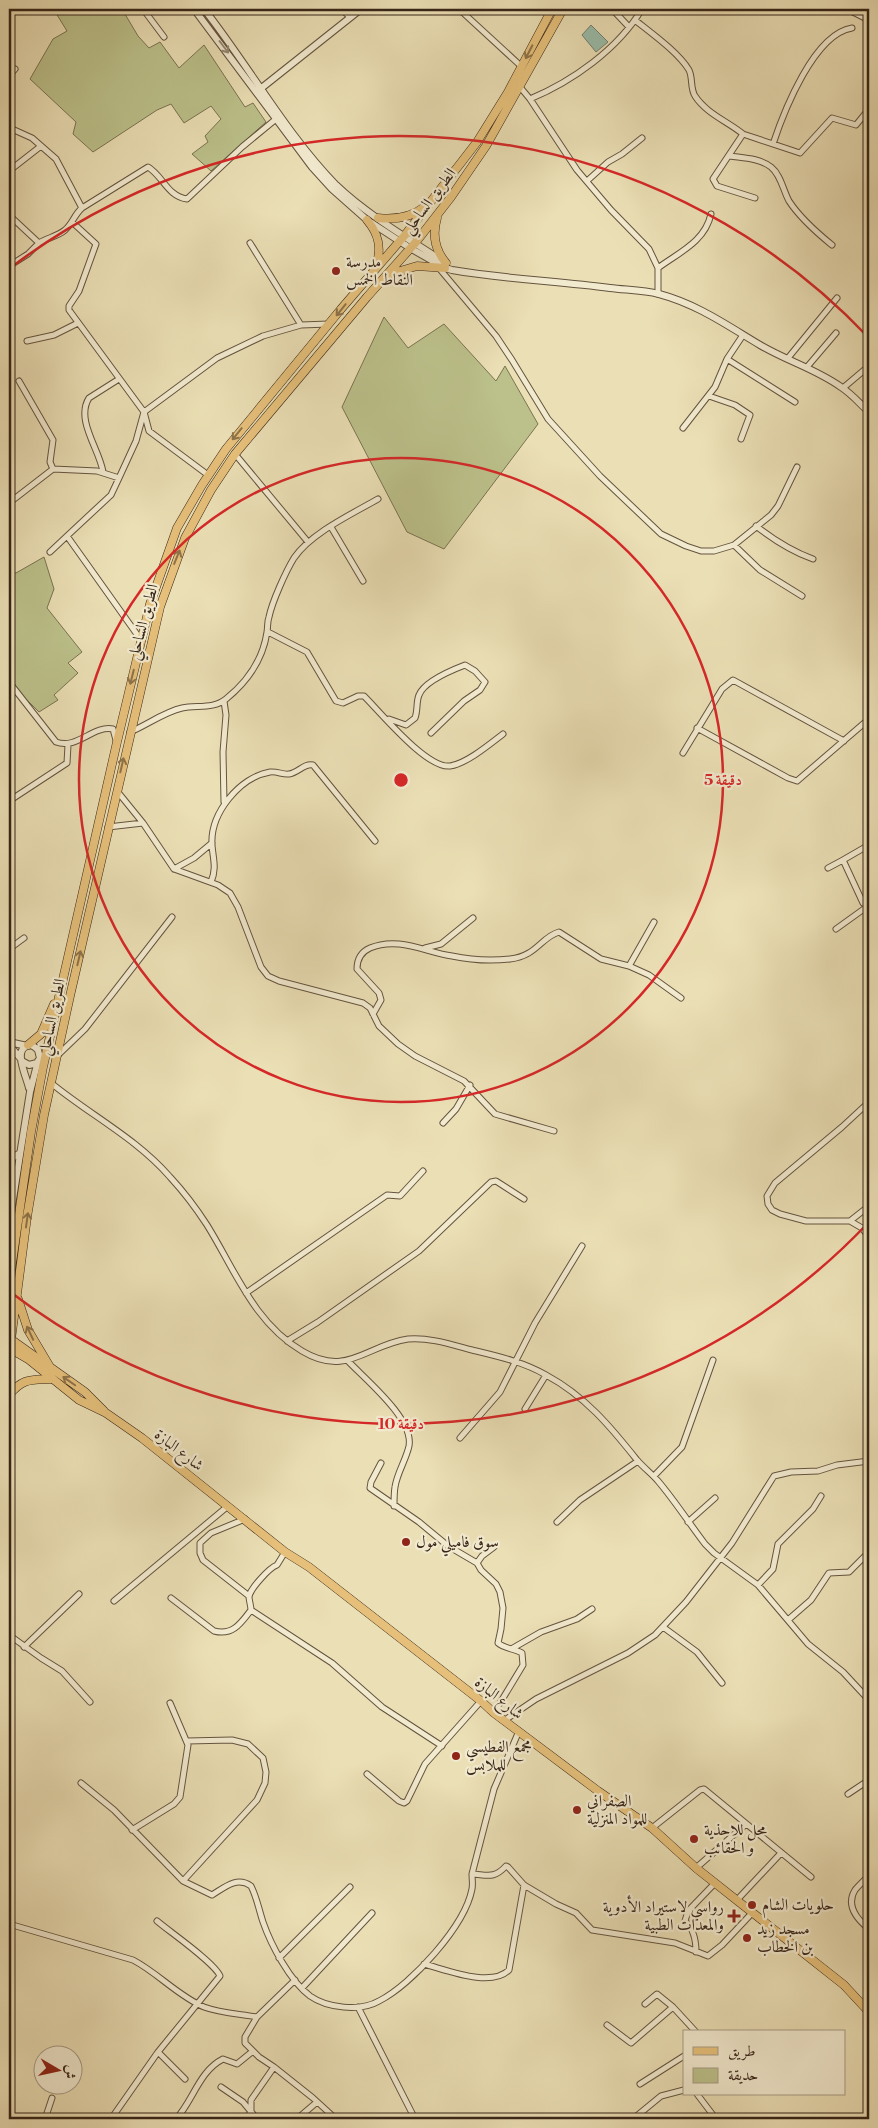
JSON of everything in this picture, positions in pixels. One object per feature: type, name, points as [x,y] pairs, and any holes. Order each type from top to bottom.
[{"type":"main road","name":"الطريق الساحلي","points":[[9,1283],[36,1104],[62,986],[141,641],[153,595],[177,528],[208,475],[248,421],[402,238],[477,142],[508,92],[552,9]]},
{"type":"main road","name":"الطريق الساحلي","points":[[9,1350],[27,1217],[51,1083],[116,791],[160,607],[191,524],[235,454],[441,210],[486,146],[563,9]]},
{"type":"main road","points":[[378,218],[392,219],[406,216],[418,212],[433,200]]},
{"type":"main road","points":[[388,274],[410,267],[443,266],[434,240],[435,227],[441,210]]},
{"type":"main road","points":[[367,220],[376,234],[380,250],[372,274]]},
{"type":"main road","points":[[28,1046],[43,1031],[62,986]]},
{"type":"main road","points":[[17,1296],[28,1330],[50,1367]]},
{"type":"main road","name":"شارع البازة","points":[[10,1338],[86,1392],[106,1413]]},
{"type":"main road","name":"شارع البازة","points":[[9,1350],[28,1359],[79,1400],[106,1413],[142,1438],[285,1552],[309,1567],[494,1713],[598,1792],[652,1828],[696,1868],[844,1985],[869,2012]]},
{"type":"main road","points":[[9,1395],[22,1382],[51,1379]]},
{"type":"street","points":[[143,9],[164,38]]},
{"type":"street","points":[[194,9],[259,90],[268,96],[327,175],[354,201],[402,238]]},
{"type":"street","points":[[204,9],[252,74],[276,119],[322,178],[343,200],[367,220],[402,238],[443,266],[463,272],[658,294],[699,309],[743,335],[807,367],[843,388],[869,412]]},
{"type":"street","points":[[341,9],[350,16]]},
{"type":"street","points":[[259,90],[360,9]]},
{"type":"street","points":[[459,9],[522,67]]},
{"type":"street","points":[[612,9],[630,27]]},
{"type":"street","points":[[530,99],[569,78],[595,59],[630,27],[642,9]]},
{"type":"street","points":[[847,9],[869,20]]},
{"type":"street","points":[[635,20],[684,64],[689,71],[694,93],[702,104],[715,116],[742,134],[800,153],[832,118],[856,125],[869,109]]},
{"type":"street","points":[[773,144],[786,110],[810,61],[843,30],[852,28]]},
{"type":"street","points":[[9,76],[15,69]]},
{"type":"street","points":[[252,74],[264,79],[272,79]]},
{"type":"street","points":[[268,96],[268,88],[272,79]]},
{"type":"street","points":[[520,87],[530,99],[560,146],[587,181],[611,210],[649,249],[658,268],[658,294]]},
{"type":"street","points":[[9,266],[28,254],[39,243],[61,233],[82,208],[98,200],[148,167],[166,188],[187,199],[242,147],[276,119]]},
{"type":"street","points":[[12,129],[25,134],[60,163],[67,182],[82,208]]},
{"type":"street","points":[[742,134],[730,156],[713,179],[717,186],[755,198]]},
{"type":"street","points":[[587,181],[608,162],[622,154],[642,138]]},
{"type":"street","points":[[9,171],[40,146]]},
{"type":"street","points":[[730,156],[752,159],[771,167],[800,216],[832,245]]},
{"type":"street","points":[[658,268],[696,241],[708,223],[711,214]]},
{"type":"street","points":[[9,216],[39,243]]},
{"type":"street","points":[[72,222],[96,244],[79,291],[69,306],[70,312],[144,412],[149,431],[208,475]]},
{"type":"street","points":[[250,243],[301,325]]},
{"type":"street","points":[[443,266],[496,336],[548,419],[564,438],[646,522],[661,534],[701,551],[734,545],[771,515],[778,506],[797,467]]},
{"type":"street","points":[[788,358],[837,298]]},
{"type":"street","points":[[27,341],[54,335],[78,323]]},
{"type":"street","points":[[50,552],[111,495],[136,441],[144,412],[217,358],[263,336],[301,325],[330,324]]},
{"type":"street","points":[[807,367],[836,333]]},
{"type":"street","points":[[683,428],[715,387],[727,359],[743,335]]},
{"type":"street","points":[[727,359],[795,402]]},
{"type":"street","points":[[843,388],[869,366]]},
{"type":"street","points":[[103,472],[102,464],[85,423],[87,402],[89,398],[119,379]]},
{"type":"street","points":[[19,381],[53,440],[50,462],[53,469]]},
{"type":"street","points":[[709,396],[735,406],[750,415],[741,439]]},
{"type":"street","points":[[235,454],[308,542]]},
{"type":"street","points":[[9,503],[53,469],[103,472],[119,478]]},
{"type":"street","points":[[130,732],[168,712],[182,708],[208,706],[224,701],[239,688],[256,666],[268,632],[267,624],[271,608],[294,558],[308,542],[378,499]]},
{"type":"street","points":[[756,526],[775,540],[813,559]]},
{"type":"street","points":[[331,527],[363,581]]},
{"type":"street","points":[[66,536],[141,641]]},
{"type":"street","points":[[734,545],[760,570],[802,596]]},
{"type":"street","points":[[268,632],[307,652],[336,701],[342,703],[358,696],[364,696],[430,761],[449,766],[472,755],[503,734]]},
{"type":"street","points":[[386,718],[406,725],[415,718],[419,694],[426,686],[453,669],[465,665],[475,671],[485,682],[480,690],[464,701],[431,733]]},
{"type":"street","points":[[683,753],[722,689],[733,680],[844,741]]},
{"type":"street","points":[[9,682],[56,742],[68,745],[105,728],[113,729],[117,742]]},
{"type":"street","points":[[211,882],[216,866],[212,843],[224,805],[223,752],[226,714],[224,701]]},
{"type":"street","points":[[697,728],[788,778],[797,781],[869,719]]},
{"type":"street","points":[[9,801],[67,762],[68,745]]},
{"type":"street","points":[[224,805],[236,791],[256,777],[271,772],[295,773],[311,764],[375,841]]},
{"type":"street","points":[[116,791],[143,823],[174,870],[227,889],[238,907],[261,967],[268,976],[273,979],[363,1003],[370,1008],[379,1026],[398,1044],[415,1056],[449,1072],[470,1085],[495,1114],[554,1130]]},
{"type":"street","points":[[108,827],[143,823]]},
{"type":"street","points":[[174,870],[212,843]]},
{"type":"street","points":[[828,868],[869,844]]},
{"type":"street","points":[[836,929],[869,906],[863,903],[843,860]]},
{"type":"street","points":[[57,1056],[85,1029],[172,917]]},
{"type":"street","points":[[422,948],[441,944],[473,918]]},
{"type":"street","points":[[629,966],[654,922]]},
{"type":"street","points":[[372,1014],[381,1000],[379,993],[357,969],[357,962],[367,950],[384,944],[396,943],[454,957],[510,959],[532,952],[559,932],[601,959],[629,966],[654,978],[681,998]]},
{"type":"street","points":[[9,949],[24,938]]},
{"type":"street","points":[[9,1043],[34,1046],[40,1055],[30,1092],[20,1154],[14,1172],[9,1224]]},
{"type":"street","points":[[9,1043],[21,1060],[29,1065],[38,1061]]},
{"type":"street","points":[[28,1046],[21,1050],[21,1060],[30,1092]]},
{"type":"street","points":[[51,1083],[126,1136],[170,1176],[206,1223],[235,1277],[265,1320],[287,1342],[307,1354],[324,1360],[348,1361],[373,1350],[411,1339],[439,1342],[501,1357],[546,1375],[590,1407],[615,1431],[638,1461],[654,1476],[705,1544],[720,1558],[758,1585],[808,1644],[842,1672],[869,1700]]},
{"type":"street","points":[[444,1122],[456,1109],[470,1085]]},
{"type":"street","points":[[869,1102],[775,1184],[767,1196],[768,1204],[772,1210],[780,1214],[806,1221],[850,1220],[862,1228],[869,1237]]},
{"type":"street","points":[[9,1160],[20,1154]]},
{"type":"street","points":[[246,1293],[387,1195],[400,1196],[423,1171]]},
{"type":"street","points":[[287,1342],[419,1251],[491,1182],[496,1181],[524,1199]]},
{"type":"street","points":[[850,1220],[869,1206]]},
{"type":"street","points":[[460,1438],[500,1392],[535,1323],[582,1246]]},
{"type":"street","points":[[869,1339],[869,1362]]},
{"type":"street","points":[[654,1476],[682,1447],[713,1360]]},
{"type":"street","points":[[348,1361],[386,1401],[407,1427],[410,1434],[407,1455],[395,1486],[394,1506]]},
{"type":"street","points":[[525,1409],[546,1375]]},
{"type":"street","points":[[557,1522],[580,1500],[638,1461]]},
{"type":"street","points":[[505,1720],[536,1699],[628,1653],[655,1635],[697,1589],[732,1543],[774,1476],[790,1472],[818,1471],[837,1465],[869,1462],[869,1482]]},
{"type":"street","points":[[381,1463],[371,1482],[370,1488],[419,1522],[448,1546],[477,1563],[481,1570],[496,1584],[502,1597],[501,1629],[498,1643],[522,1653],[523,1665],[494,1713]]},
{"type":"street","points":[[758,1585],[773,1569],[778,1544],[813,1509],[821,1496]]},
{"type":"street","points":[[688,1522],[715,1498]]},
{"type":"street","points":[[114,1601],[228,1506]]},
{"type":"street","points":[[245,1519],[211,1533],[200,1543],[200,1553],[209,1566],[249,1596]]},
{"type":"street","points":[[477,1563],[482,1556],[494,1547]]},
{"type":"street","points":[[172,1598],[214,1631],[230,1632],[237,1628],[251,1610],[249,1596],[264,1574],[277,1565],[285,1552]]},
{"type":"street","points":[[788,1620],[811,1600],[829,1573],[849,1572],[869,1552]]},
{"type":"street","points":[[24,1648],[79,1594]]},
{"type":"street","points":[[513,1648],[541,1632],[577,1619],[592,1608]]},
{"type":"street","points":[[251,1610],[332,1663],[382,1707],[442,1746]]},
{"type":"street","points":[[663,1627],[697,1652],[722,1682]]},
{"type":"street","points":[[9,1635],[24,1648],[62,1671],[90,1702]]},
{"type":"street","points":[[367,1774],[399,1801],[404,1803],[410,1797],[425,1764],[481,1701]]},
{"type":"street","points":[[132,1830],[174,1804],[180,1797],[188,1750],[187,1741],[170,1703]]},
{"type":"street","points":[[80,1783],[108,1805],[183,1881],[212,1895],[236,1881],[245,1882],[252,1886],[263,1923],[279,1958],[302,1988],[310,1996],[330,2004],[358,2007],[379,2002],[416,1974],[464,1913],[473,1887],[472,1874],[494,1789],[519,1731]]},
{"type":"street","points":[[183,1881],[257,1800],[266,1772],[263,1758],[248,1744],[232,1740],[187,1741]]},
{"type":"street","points":[[848,1794],[869,1780]]},
{"type":"street","points":[[652,1828],[700,1790],[704,1790],[811,1877]]},
{"type":"street","points":[[696,1868],[746,1824]]},
{"type":"street","points":[[737,1900],[781,1853]]},
{"type":"street","points":[[472,1874],[496,1875],[501,1873],[506,1866],[524,1885],[556,1904],[576,1913],[592,1930],[675,1943],[708,1956],[722,1945],[753,1912]]},
{"type":"street","points":[[869,1875],[855,1890],[852,1903],[855,1916],[869,1929]]},
{"type":"street","points":[[696,1952],[696,1941],[691,1926],[685,1921],[686,1916],[688,1911],[715,1883]]},
{"type":"street","points":[[424,1964],[488,1979],[504,1974],[509,1970],[524,1885]]},
{"type":"street","points":[[279,1958],[350,1887]]},
{"type":"street","points":[[302,1988],[372,1913]]},
{"type":"street","points":[[111,2119],[158,2052],[196,2003],[216,1983],[220,1976],[157,1921]]},
{"type":"street","points":[[9,1924],[134,1960],[150,1969],[161,1980],[196,2003],[217,2010],[257,2017]]},
{"type":"street","points":[[295,1980],[257,2017],[244,2040],[253,2051],[336,2119]]},
{"type":"street","points":[[645,2004],[658,1994],[694,2030]]},
{"type":"street","points":[[358,2007],[415,2119]]},
{"type":"street","points":[[607,2025],[631,2043],[673,2007]]},
{"type":"street","points":[[176,2119],[191,2099],[204,2075],[212,2066],[223,2059],[238,2064],[253,2051]]},
{"type":"street","points":[[158,2052],[186,2079]]},
{"type":"street","points":[[640,2084],[683,2057]]},
{"type":"street","points":[[246,2119],[251,2112],[251,2100],[274,2067]]},
{"type":"street","points":[[221,2087],[243,2102],[257,2119]]},
{"type":"street","points":[[633,2119],[661,2096],[683,2090]]},
{"type":"street","points":[[699,2096],[716,2119]]},
{"type":"street","points":[[45,2119],[52,2098]]},
{"type":"street","points":[[297,2119],[317,2102]]},
{"type":"green space","points":[[55,9],[122,9],[138,36],[149,48],[160,42],[179,68],[204,45],[245,107],[253,103],[266,122],[211,171],[192,154],[208,142],[205,136],[221,119],[211,106],[184,123],[171,104],[157,110],[93,152],[73,134],[76,122],[30,79],[53,39],[67,31]]},
{"type":"green space","points":[[384,317],[408,348],[444,324],[496,381],[505,366],[538,424],[444,549],[407,532],[342,407]]},
{"type":"green space","points":[[44,557],[54,589],[47,608],[82,652],[68,663],[78,673],[54,695],[58,700],[39,712],[9,682],[9,573],[16,573]]},
{"type":"shaded area","points":[[591,25],[608,42],[596,52],[582,35]]},
{"type":"place","name":"مدرسة النقاط الخمس","points":[[336,271]]},
{"type":"place","name":"سوق فاميلي مول","points":[[406,1542]]},
{"type":"place","name":"مجمع الفطيسي للملابس","points":[[456,1756]]},
{"type":"place","name":"الصفراني للمواد المنزلية","points":[[577,1810]]},
{"type":"place","name":"محل للاحذية و الحقائب","points":[[694,1839]]},
{"type":"place","name":"حلويات الشام","points":[[752,1905]]},
{"type":"place","name":"رواسي لاستيراد الأدوية والمعدات الطبية","points":[[734,1916]]},
{"type":"place","name":"مسجد زيد بن الخطاب","points":[[747,1938]]}]
